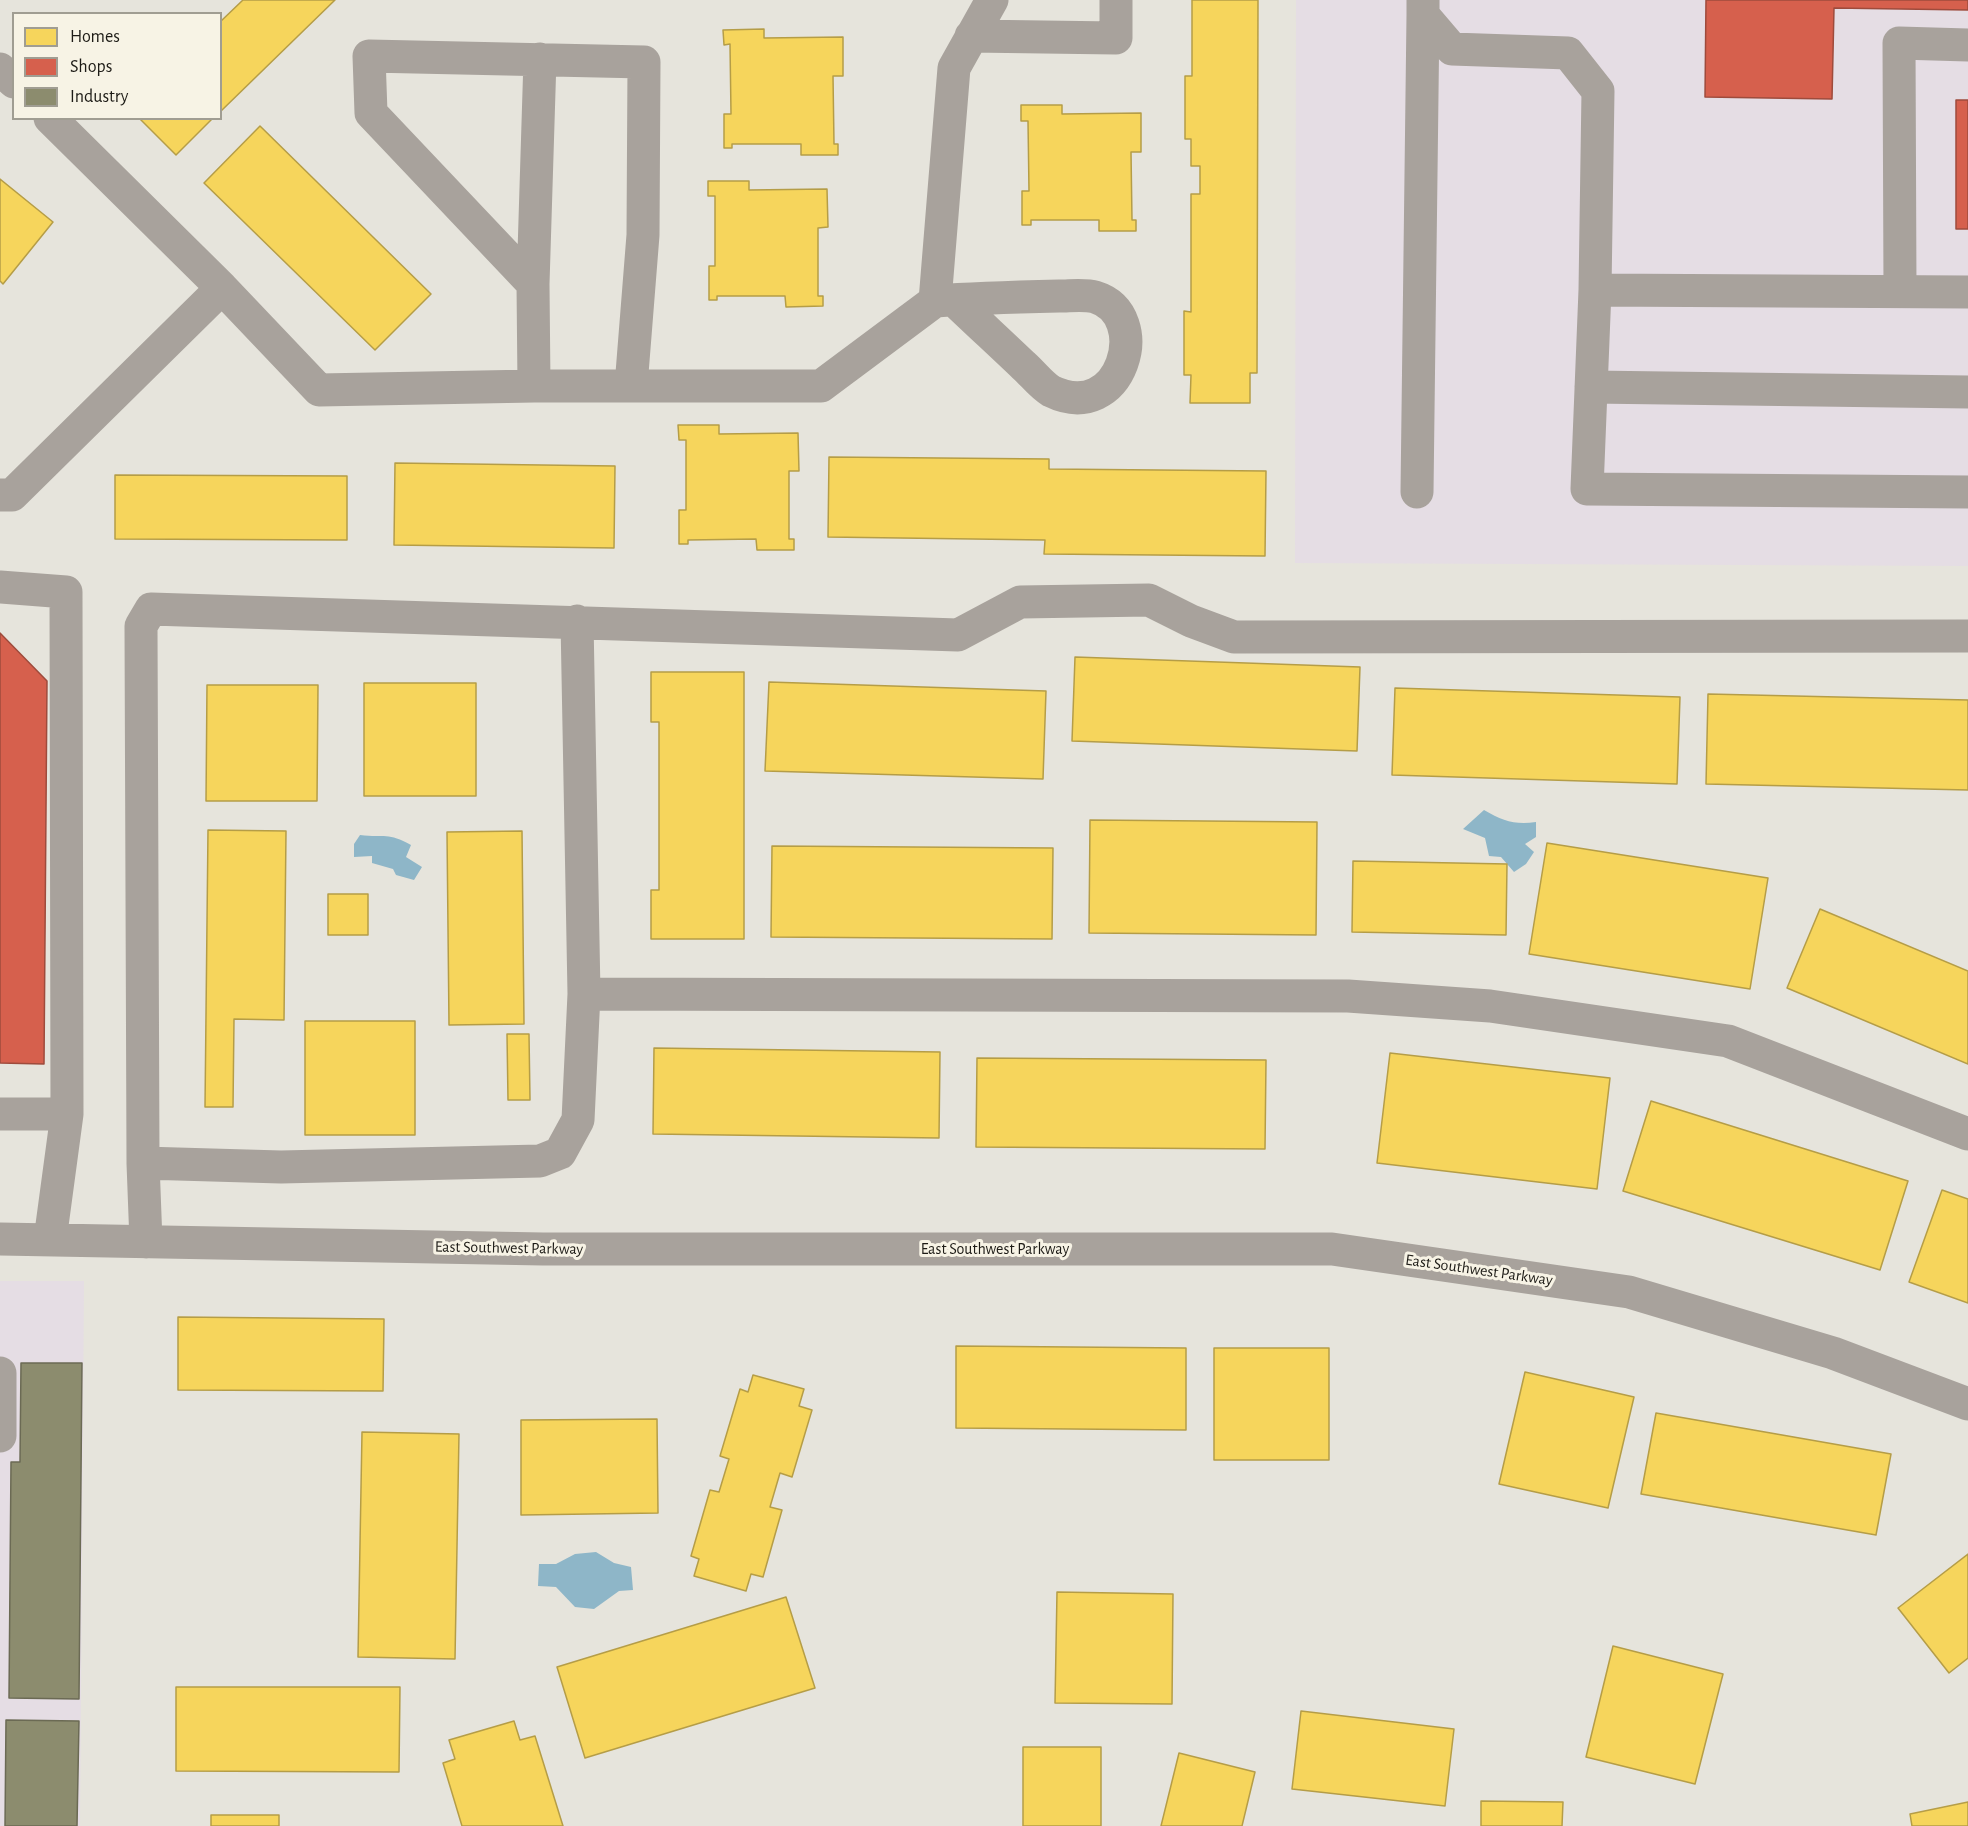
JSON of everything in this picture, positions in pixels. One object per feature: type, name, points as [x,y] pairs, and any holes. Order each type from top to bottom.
[{"type":"street","points":[[944,300],[954,68],[992,0]]},
{"type":"street","points":[[971,36],[1116,38],[1116,0]]},
{"type":"street","points":[[1423,8],[1452,49],[1568,53],[1598,92],[1595,290],[1587,489],[1968,492]]},
{"type":"street","points":[[1417,492],[1423,8]]},
{"type":"street","points":[[1900,291],[1899,44],[1968,45]]},
{"type":"street","points":[[533,284],[371,113],[369,56],[644,62],[643,236],[631,386]]},
{"type":"street","points":[[534,386],[533,284],[540,59]]},
{"type":"street","points":[[0,69],[12,80]]},
{"type":"street","points":[[52,120],[222,288],[319,390],[534,386],[821,386],[944,300],[1094,296],[1112,305],[1122,320],[1127,350],[1113,381],[1101,392],[1085,398],[1051,390],[944,300]]},
{"type":"street","points":[[0,495],[12,495],[222,288]]},
{"type":"street","points":[[1595,290],[1968,292]]},
{"type":"street","points":[[1591,387],[1968,392]]},
{"type":"street","points":[[0,586],[66,592],[67,1114],[50,1240]]},
{"type":"street","points":[[146,1242],[143,1163],[141,626],[151,609],[958,635],[1020,602],[1149,600],[1191,621],[1234,637],[1968,636]]},
{"type":"street","points":[[143,1163],[281,1167],[540,1161],[560,1153],[578,1120],[584,994],[577,621]]},
{"type":"street","points":[[584,994],[1348,996],[1490,1006],[1728,1041],[1968,1134]]},
{"type":"street","points":[[0,1114],[67,1114]]},
{"type":"street","name":"East Southwest Parkway","points":[[0,1239],[543,1249],[1332,1249],[1629,1292],[1833,1353],[1968,1404]]},
{"type":"street","points":[[0,1373],[0,1436]]},
{"type":"shaded area","points":[[1296,0],[1968,0],[1968,566],[1295,563]]},
{"type":"shaded area","points":[[0,1281],[84,1281],[80,1826],[0,1826]]},
{"type":"water","points":[[1484,810],[1509,821],[1536,822],[1536,837],[1525,844],[1534,852],[1526,864],[1514,872],[1501,857],[1489,856],[1485,838],[1463,829]]},
{"type":"water","points":[[360,835],[391,837],[411,845],[406,857],[422,867],[414,880],[396,875],[393,869],[372,863],[372,856],[354,857],[354,844]]},
{"type":"water","points":[[596,1552],[614,1563],[631,1567],[633,1590],[619,1591],[594,1609],[575,1607],[556,1587],[538,1586],[539,1564],[556,1564],[575,1554]]},
{"type":"building: Homes","points":[[243,0],[335,0],[222,110],[222,20]]},
{"type":"building: Homes","points":[[1192,0],[1258,0],[1257,373],[1250,373],[1250,403],[1190,403],[1191,375],[1184,375],[1184,311],[1191,312],[1191,194],[1200,194],[1200,166],[1191,166],[1191,139],[1185,139],[1185,76],[1192,76]]},
{"type":"building: Homes","points":[[764,29],[764,38],[843,37],[843,76],[833,76],[834,144],[838,144],[838,155],[801,155],[801,144],[732,144],[732,148],[724,148],[724,114],[731,114],[730,44],[724,45],[723,30]]},
{"type":"building: Homes","points":[[1021,105],[1062,105],[1062,114],[1141,113],[1141,152],[1131,152],[1132,220],[1136,220],[1136,231],[1099,231],[1099,220],[1031,220],[1031,225],[1022,225],[1022,191],[1029,191],[1028,121],[1021,121]]},
{"type":"building: Homes","points":[[141,120],[211,120],[176,155]]},
{"type":"building: Homes","points":[[260,126],[431,294],[375,350],[204,183]]},
{"type":"building: Homes","points":[[0,179],[53,222],[3,284],[0,281]]},
{"type":"building: Homes","points":[[708,181],[749,181],[749,190],[827,189],[828,227],[818,228],[818,296],[823,296],[823,306],[786,307],[785,296],[717,296],[717,300],[709,300],[709,266],[715,266],[715,196],[708,196]]},
{"type":"building: Homes","points":[[678,425],[719,425],[719,434],[798,433],[799,471],[789,471],[789,539],[794,539],[794,550],[757,550],[756,539],[688,540],[688,544],[679,544],[679,510],[686,510],[686,440],[679,440]]},
{"type":"building: Homes","points":[[829,457],[1049,459],[1049,469],[1266,471],[1265,556],[1044,554],[1045,540],[828,537]]},
{"type":"building: Homes","points":[[395,463],[615,466],[614,548],[394,545]]},
{"type":"building: Homes","points":[[115,475],[347,476],[347,540],[115,539]]},
{"type":"building: Homes","points":[[1075,657],[1360,667],[1357,751],[1072,741]]},
{"type":"building: Homes","points":[[651,672],[744,672],[744,939],[651,939],[651,890],[659,890],[659,722],[651,722]]},
{"type":"building: Homes","points":[[769,682],[1046,691],[1043,779],[765,771]]},
{"type":"building: Homes","points":[[364,683],[476,683],[476,796],[364,796]]},
{"type":"building: Homes","points":[[207,685],[318,685],[317,801],[206,801]]},
{"type":"building: Homes","points":[[1395,688],[1680,697],[1677,784],[1392,775]]},
{"type":"building: Homes","points":[[1708,694],[1968,700],[1968,790],[1706,784]]},
{"type":"building: Homes","points":[[1090,820],[1317,822],[1316,935],[1089,933]]},
{"type":"building: Homes","points":[[208,830],[286,831],[284,1020],[234,1019],[233,1107],[205,1107]]},
{"type":"building: Homes","points":[[522,831],[524,1024],[449,1025],[447,832]]},
{"type":"building: Homes","points":[[1547,843],[1768,878],[1750,989],[1529,954]]},
{"type":"building: Homes","points":[[772,846],[1053,848],[1052,939],[771,937]]},
{"type":"building: Homes","points":[[1353,861],[1507,864],[1506,935],[1352,932]]},
{"type":"building: Homes","points":[[328,894],[368,894],[368,935],[328,935]]},
{"type":"building: Homes","points":[[1820,909],[1968,971],[1968,1064],[1787,988]]},
{"type":"building: Homes","points":[[305,1021],[415,1021],[415,1135],[305,1135]]},
{"type":"building: Homes","points":[[507,1034],[529,1034],[530,1100],[508,1100]]},
{"type":"building: Homes","points":[[654,1048],[940,1052],[939,1138],[653,1134]]},
{"type":"building: Homes","points":[[1390,1053],[1610,1078],[1597,1189],[1377,1163]]},
{"type":"building: Homes","points":[[977,1058],[1266,1060],[1265,1149],[976,1147]]},
{"type":"building: Homes","points":[[1651,1101],[1908,1181],[1880,1270],[1623,1191]]},
{"type":"building: Homes","points":[[1942,1190],[1968,1199],[1968,1303],[1909,1282]]},
{"type":"building: Homes","points":[[178,1317],[384,1319],[383,1391],[178,1390]]},
{"type":"building: Homes","points":[[956,1346],[1186,1348],[1186,1430],[956,1428]]},
{"type":"building: Homes","points":[[1214,1348],[1329,1348],[1329,1460],[1214,1460]]},
{"type":"building: Homes","points":[[1525,1372],[1634,1397],[1608,1508],[1499,1484]]},
{"type":"building: Homes","points":[[753,1375],[804,1389],[799,1406],[812,1410],[792,1477],[780,1473],[770,1507],[782,1510],[763,1577],[751,1574],[746,1591],[694,1576],[699,1559],[691,1556],[710,1490],[719,1492],[729,1459],[720,1456],[740,1389],[748,1392]]},
{"type":"building: Homes","points":[[1656,1413],[1891,1454],[1876,1535],[1641,1494]]},
{"type":"building: Homes","points":[[657,1419],[658,1513],[521,1515],[521,1420]]},
{"type":"building: Homes","points":[[362,1432],[459,1434],[455,1659],[358,1657]]},
{"type":"building: Homes","points":[[1968,1554],[1968,1658],[1949,1673],[1898,1608]]},
{"type":"building: Homes","points":[[1057,1592],[1173,1594],[1172,1704],[1055,1703]]},
{"type":"building: Homes","points":[[786,1597],[815,1688],[585,1758],[557,1667]]},
{"type":"building: Homes","points":[[1613,1646],[1723,1674],[1695,1784],[1586,1757]]},
{"type":"building: Homes","points":[[176,1687],[400,1687],[399,1772],[176,1771]]},
{"type":"building: Homes","points":[[1301,1711],[1454,1729],[1445,1806],[1292,1789]]},
{"type":"building: Homes","points":[[514,1721],[520,1740],[535,1736],[563,1826],[462,1826],[443,1763],[455,1759],[449,1740]]},
{"type":"building: Homes","points":[[1023,1747],[1101,1747],[1101,1826],[1023,1826]]},
{"type":"building: Homes","points":[[1179,1753],[1255,1772],[1242,1826],[1161,1826]]},
{"type":"building: Homes","points":[[1481,1801],[1563,1802],[1562,1826],[1481,1826]]},
{"type":"building: Homes","points":[[1968,1802],[1968,1826],[1912,1826],[1910,1814]]},
{"type":"building: Homes","points":[[211,1815],[279,1815],[279,1826],[211,1826]]},
{"type":"building: Shops","points":[[1706,0],[1968,0],[1968,10],[1834,8],[1832,99],[1705,97]]},
{"type":"building: Shops","points":[[1956,100],[1968,100],[1968,229],[1956,229]]},
{"type":"building: Shops","points":[[0,633],[47,681],[44,1064],[0,1063]]},
{"type":"building: Industry","points":[[21,1363],[82,1363],[79,1699],[9,1698],[11,1462],[20,1462]]},
{"type":"building: Industry","points":[[6,1720],[79,1721],[77,1826],[5,1826]]}]
